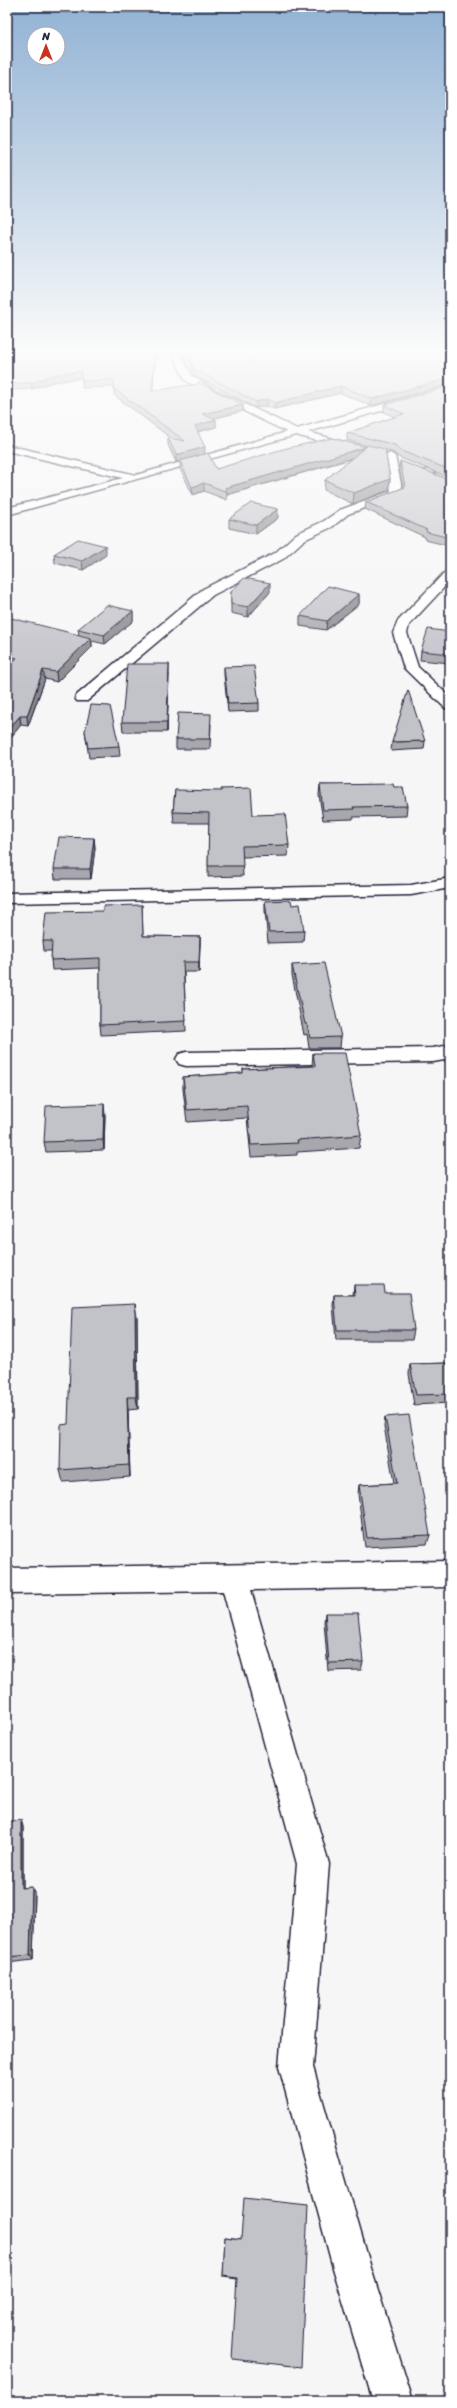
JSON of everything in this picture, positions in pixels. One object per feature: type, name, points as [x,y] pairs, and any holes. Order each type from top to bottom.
[{"type":"street","points":[[77,464],[136,478]]},
{"type":"street","points":[[7,512],[183,464]]},
{"type":"street","points":[[82,698],[208,592],[279,556],[300,537],[328,524],[344,512],[397,493],[388,464]]},
{"type":"street","points":[[404,464],[440,478]]},
{"type":"street","points":[[426,472],[450,465]]},
{"type":"street","points":[[450,574],[403,624],[400,633],[411,668],[450,705]]},
{"type":"street","points":[[7,898],[411,890],[450,883]]},
{"type":"street","points":[[186,1059],[433,1055],[450,1052]]},
{"type":"street","points":[[7,1581],[233,1576],[450,1574]]},
{"type":"street","points":[[233,1576],[313,1864],[296,2067],[352,2268],[393,2401]]},
{"type":"building","points":[[182,464],[214,464],[216,469],[231,464],[306,464],[225,488],[227,492],[204,483],[192,487]]},
{"type":"building","points":[[344,464],[388,464],[390,479],[354,493],[325,480]]},
{"type":"building","points":[[401,464],[409,464],[450,480],[450,538],[426,532],[427,530],[366,502],[405,487]]},
{"type":"building","points":[[436,464],[450,464],[450,470]]},
{"type":"building","points":[[251,503],[278,509],[256,525],[229,519]]},
{"type":"building","points":[[78,539],[106,546],[82,561],[54,554]]},
{"type":"building","points":[[244,578],[270,583],[248,607],[231,604],[231,592]]},
{"type":"building","points":[[328,586],[359,594],[327,621],[300,616]]},
{"type":"building","points":[[107,605],[133,611],[104,635],[78,629]]},
{"type":"building","points":[[11,618],[91,638],[56,672],[43,670],[27,716],[20,716],[7,731],[7,667],[17,658],[7,656],[7,622]]},
{"type":"building","points":[[428,629],[450,632],[450,654],[421,651]]},
{"type":"building","points":[[127,664],[169,664],[167,722],[122,722]]},
{"type":"building","points":[[254,666],[259,703],[228,704],[224,667]]},
{"type":"building","points":[[408,690],[425,741],[392,742]]},
{"type":"building","points":[[91,705],[110,706],[119,746],[88,748],[85,731]]},
{"type":"building","points":[[178,713],[211,714],[210,739],[176,739]]},
{"type":"building","points":[[393,784],[394,787],[403,787],[407,806],[353,807],[354,809],[323,810],[320,785]]},
{"type":"building","points":[[251,788],[253,815],[285,814],[289,845],[242,846],[243,866],[208,866],[209,813],[173,812],[175,790],[222,791],[221,789]]},
{"type":"building","points":[[59,837],[94,838],[90,869],[54,869]]},
{"type":"building","points":[[291,900],[292,905],[300,904],[304,931],[269,932],[265,901]]},
{"type":"building","points":[[142,905],[143,936],[200,937],[199,962],[183,962],[186,1021],[100,1025],[100,958],[51,960],[52,941],[43,941],[46,912],[103,911],[103,906]]},
{"type":"building","points":[[324,963],[341,1037],[310,1038],[307,1024],[305,1024],[292,965]]},
{"type":"building","points":[[313,1053],[345,1053],[361,1135],[297,1140],[298,1143],[251,1145],[247,1106],[187,1110],[183,1077],[243,1073],[243,1069],[315,1066]]},
{"type":"building","points":[[104,1104],[103,1140],[44,1142],[46,1106]]},
{"type":"building","points":[[354,1285],[384,1285],[385,1293],[409,1293],[414,1330],[337,1330],[334,1295],[355,1295]]},
{"type":"building","points":[[135,1304],[136,1397],[127,1397],[129,1465],[60,1470],[61,1425],[68,1424],[72,1307]]},
{"type":"building","points":[[450,1363],[450,1394],[416,1395],[410,1364]]},
{"type":"building","points":[[409,1415],[430,1535],[367,1538],[359,1485],[397,1483],[385,1417]]},
{"type":"building","points":[[325,1613],[358,1613],[363,1662],[329,1663]]},
{"type":"building","points":[[21,1820],[21,1888],[32,1887],[30,1955],[7,1957],[7,1822]]},
{"type":"building","points":[[244,2198],[308,2205],[301,2367],[232,2359],[237,2278],[223,2276],[225,2237],[241,2239]]}]
